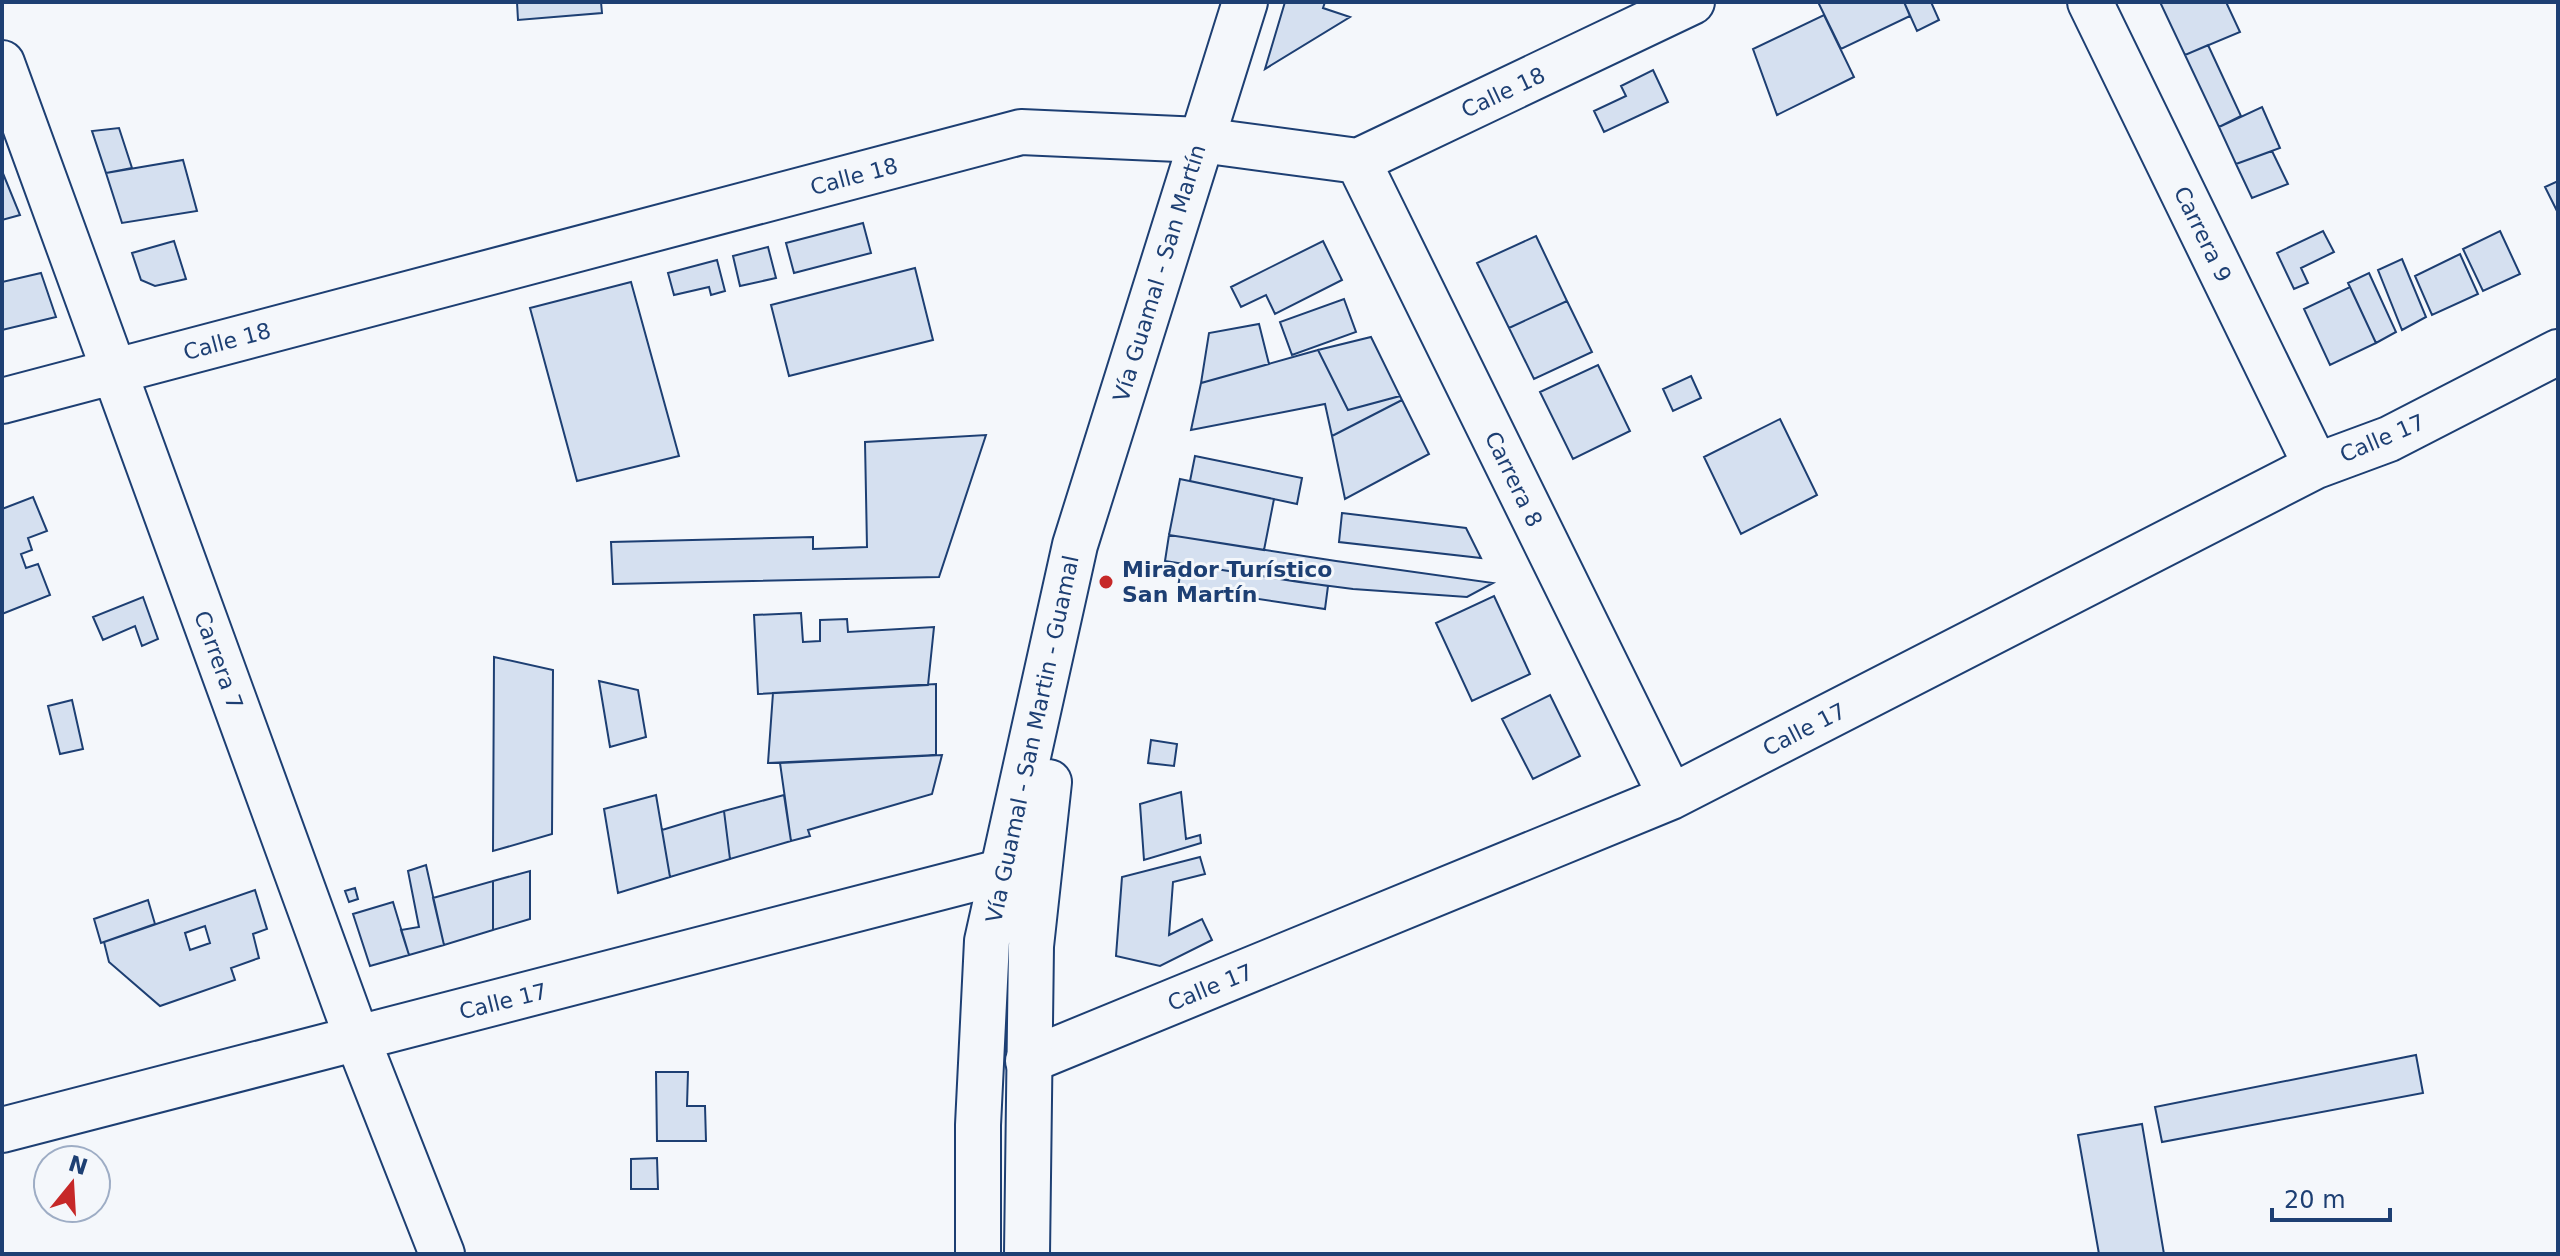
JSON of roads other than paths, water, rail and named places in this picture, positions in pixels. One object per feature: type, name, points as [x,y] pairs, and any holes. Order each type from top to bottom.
[{"type":"street","name":"Vía Guamal - San Martín","points":[[1075,545],[1245,2]]},
{"type":"street","name":"Calle 18","points":[[2,401],[1021,132],[1201,140],[1358,161],[1692,2]]},
{"type":"street","name":"Carrera 9","points":[[2090,2],[2316,466]]},
{"type":"street","name":"Carrera 7","points":[[2,63],[357,1038],[442,1254]]},
{"type":"street","name":"Carrera 8","points":[[1358,161],[1671,797]]},
{"type":"street","name":"Calle 17","points":[[1028,1061],[1671,797],[2316,466],[2389,439],[2558,352]]},
{"type":"street","name":"Vía Guamal - San Martin - Guamal","points":[[978,1254],[978,1125],[987,941],[1075,545]]},
{"type":"street","name":"Vía Guamal - San Martin - Guamal","points":[[1027,1254],[1031,946],[1075,545]]},
{"type":"street","name":"Calle 17","points":[[2,1130],[1004,871]]},
{"type":"place","name":"Mirador Turístico San Martín","points":[[1106,582]]}]
